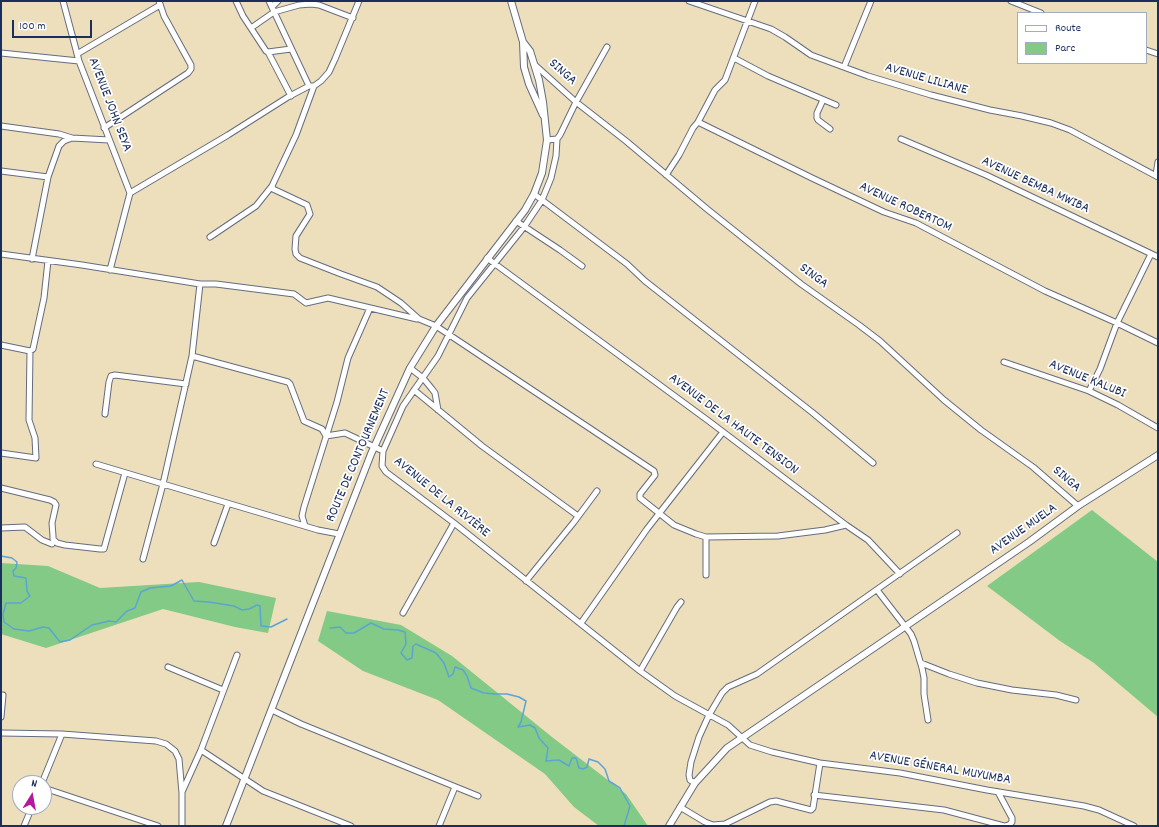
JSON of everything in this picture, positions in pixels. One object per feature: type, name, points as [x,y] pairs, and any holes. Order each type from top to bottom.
[{"type":"street","name":"AVENUE JOHN SEYA","points":[[63,1],[78,61],[130,193]]},
{"type":"street","points":[[236,1],[243,16],[268,52],[291,96]]},
{"type":"street","points":[[210,237],[256,206],[272,186],[296,135],[311,86],[291,49],[269,1]]},
{"type":"street","points":[[272,7],[278,1]]},
{"type":"street","points":[[110,270],[130,193],[291,96],[321,81],[329,72],[359,1]]},
{"type":"street","name":"ROUTE DE CONTOURNEMENT","points":[[226,826],[374,446],[410,368],[436,326],[525,210],[534,194],[542,173],[547,140],[541,88],[530,51],[523,42],[511,1]]},
{"type":"street","name":"AVENUE LILIANE","points":[[689,1],[771,29],[811,55],[844,68],[931,95],[990,110],[1051,123],[1070,130],[1157,176]]},
{"type":"street","points":[[666,175],[679,155],[715,90],[725,80],[756,1]]},
{"type":"street","points":[[844,68],[871,1]]},
{"type":"street","points":[[1011,1],[1038,12]]},
{"type":"street","points":[[77,54],[159,3],[164,16],[191,65],[191,69],[188,73],[104,128]]},
{"type":"street","points":[[251,28],[274,12],[299,5],[319,5],[353,18]]},
{"type":"street","name":"ROUTE DE CONTOURNEMENT","points":[[523,42],[522,51],[524,67],[529,84],[544,119]]},
{"type":"street","points":[[383,451],[403,406],[438,356],[448,333],[467,298],[524,227],[542,200],[551,178],[558,139],[576,102],[607,47]]},
{"type":"street","points":[[268,52],[291,49]]},
{"type":"street","points":[[1147,50],[1158,54]]},
{"type":"street","points":[[1,53],[78,61]]},
{"type":"street","points":[[734,58],[768,76],[836,105]]},
{"type":"street","name":"SINGA","points":[[535,65],[576,102],[801,284],[869,333],[944,400],[981,430],[1033,468],[1078,506]]},
{"type":"street","points":[[823,100],[816,118],[830,129]]},
{"type":"street","name":"AVENUE ROBERTOM","points":[[698,122],[877,209],[916,224],[1045,291],[1158,343]]},
{"type":"street","points":[[1,126],[59,134],[72,138],[108,140]]},
{"type":"street","points":[[32,259],[48,177],[59,146],[64,141],[72,138]]},
{"type":"street","points":[[547,140],[558,139]]},
{"type":"street","name":"AVENUE BEMBA MWIBA","points":[[901,139],[986,176],[1158,257]]},
{"type":"street","points":[[1157,176],[1158,162]]},
{"type":"street","points":[[1,171],[48,177]]},
{"type":"street","points":[[272,186],[273,189],[308,205],[310,214],[296,236],[295,249],[296,254],[300,258],[377,287],[401,303],[419,319]]},
{"type":"street","points":[[534,194],[627,264],[644,282],[813,413],[872,463]]},
{"type":"street","points":[[516,221],[582,266]]},
{"type":"street","points":[[1,254],[200,284],[216,284],[294,294],[306,303],[328,298],[419,319],[448,333],[654,471],[655,475],[639,497],[674,525],[706,537],[778,536],[825,530],[846,525]]},
{"type":"street","points":[[1089,391],[1100,369],[1117,323],[1151,254]]},
{"type":"street","name":"AVENUE DE LA HAUTE TENSION","points":[[487,258],[868,540],[900,574]]},
{"type":"street","points":[[1,453],[36,458],[35,438],[29,420],[30,351],[34,346],[44,298],[48,261]]},
{"type":"street","points":[[143,559],[163,484],[192,356],[200,284]]},
{"type":"street","points":[[305,526],[302,516],[348,358],[370,308]]},
{"type":"street","points":[[1,345],[30,351]]},
{"type":"street","points":[[192,356],[288,382],[304,420],[322,429],[326,436]]},
{"type":"street","name":"AVENUE KALUBI","points":[[1004,362],[1089,391],[1118,405],[1158,428]]},
{"type":"street","points":[[410,368],[423,378],[435,393],[438,410]]},
{"type":"street","points":[[105,414],[111,376],[115,375],[186,384]]},
{"type":"street","points":[[414,390],[482,446],[578,516]]},
{"type":"street","points":[[581,623],[659,513],[723,432]]},
{"type":"street","name":"AVENUE DE LA RIVIÈRE","points":[[326,436],[345,433],[383,451],[382,466],[386,472],[454,523],[640,671],[675,696],[728,725],[742,738]]},
{"type":"street","name":"AVENUE MUELA","points":[[742,738],[1029,542],[1078,506],[1158,455]]},
{"type":"street","points":[[96,464],[228,504],[339,534]]},
{"type":"street","points":[[1,488],[54,502],[56,505],[52,530],[53,539],[57,543],[104,549],[125,473]]},
{"type":"street","points":[[526,581],[597,491]]},
{"type":"street","points":[[214,543],[228,504]]},
{"type":"street","points":[[403,613],[454,523]]},
{"type":"street","points":[[1,528],[25,528],[42,540],[52,544]]},
{"type":"street","points":[[694,783],[690,780],[689,775],[691,762],[699,737],[722,692],[728,687],[757,674],[957,533]]},
{"type":"street","points":[[706,537],[706,575]]},
{"type":"street","points":[[877,590],[912,636],[921,663],[924,678],[924,694],[928,720]]},
{"type":"street","points":[[640,671],[681,602]]},
{"type":"street","points":[[182,793],[201,750],[237,655]]},
{"type":"street","points":[[921,663],[977,682],[1012,690],[1056,695],[1076,700]]},
{"type":"street","points":[[168,667],[223,690]]},
{"type":"street","points":[[1,717],[3,695]]},
{"type":"street","points":[[272,710],[301,724],[478,796]]},
{"type":"street","points":[[1,733],[62,734],[156,741],[166,744],[175,751],[179,759],[182,793],[182,826]]},
{"type":"street","points":[[45,775],[62,734]]},
{"type":"street","points":[[669,826],[694,783],[727,748],[742,738]]},
{"type":"street","name":"AVENUE GÉNERAL MUYUMBA","points":[[742,738],[754,747],[820,763],[900,773],[998,792],[1084,806],[1100,810],[1134,826]]},
{"type":"street","points":[[201,750],[263,791],[351,826]]},
{"type":"street","points":[[680,807],[713,825],[725,824],[770,802],[776,801],[811,810],[813,808],[820,763]]},
{"type":"street","points":[[439,826],[455,787]]},
{"type":"street","points":[[52,791],[158,826]]},
{"type":"street","points":[[814,794],[944,810],[1005,826],[1009,825],[1012,822],[1012,818],[998,792]]},
{"type":"street","points":[[24,826],[29,815]]},
{"type":"green space","points":[[1092,510],[1158,562],[1158,717],[1094,663],[1060,641],[987,586]]},
{"type":"green space","points":[[1,563],[48,566],[100,588],[199,582],[276,598],[268,633],[235,627],[163,609],[46,648],[1,634]]},
{"type":"green space","points":[[327,611],[401,625],[452,656],[552,737],[626,794],[648,826],[599,826],[574,807],[545,774],[438,700],[363,671],[318,641]]},
{"type":"waterway","points":[[1,556],[12,558],[17,562],[16,568],[13,571],[14,576],[26,578],[27,591],[30,596],[21,603],[6,603],[3,614],[4,622],[14,629],[29,631],[43,627],[49,628],[60,642],[70,640],[92,625],[109,621],[116,622],[127,611],[135,608],[141,592],[150,588],[171,586],[182,580],[194,601],[234,606],[242,610],[249,609],[257,605],[260,606],[261,626],[271,627],[287,619]]},
{"type":"waterway","points":[[330,628],[340,627],[346,633],[354,633],[371,623],[384,629],[405,632],[406,644],[401,653],[407,660],[412,658],[413,646],[416,644],[436,653],[444,663],[449,677],[453,674],[455,667],[463,670],[467,676],[471,688],[484,693],[507,694],[519,697],[526,701],[521,722],[518,727],[530,725],[535,728],[539,738],[548,748],[546,761],[559,760],[569,766],[572,758],[576,758],[579,768],[583,769],[587,767],[589,759],[598,762],[605,769],[609,781],[620,788],[630,806],[624,826]]}]
